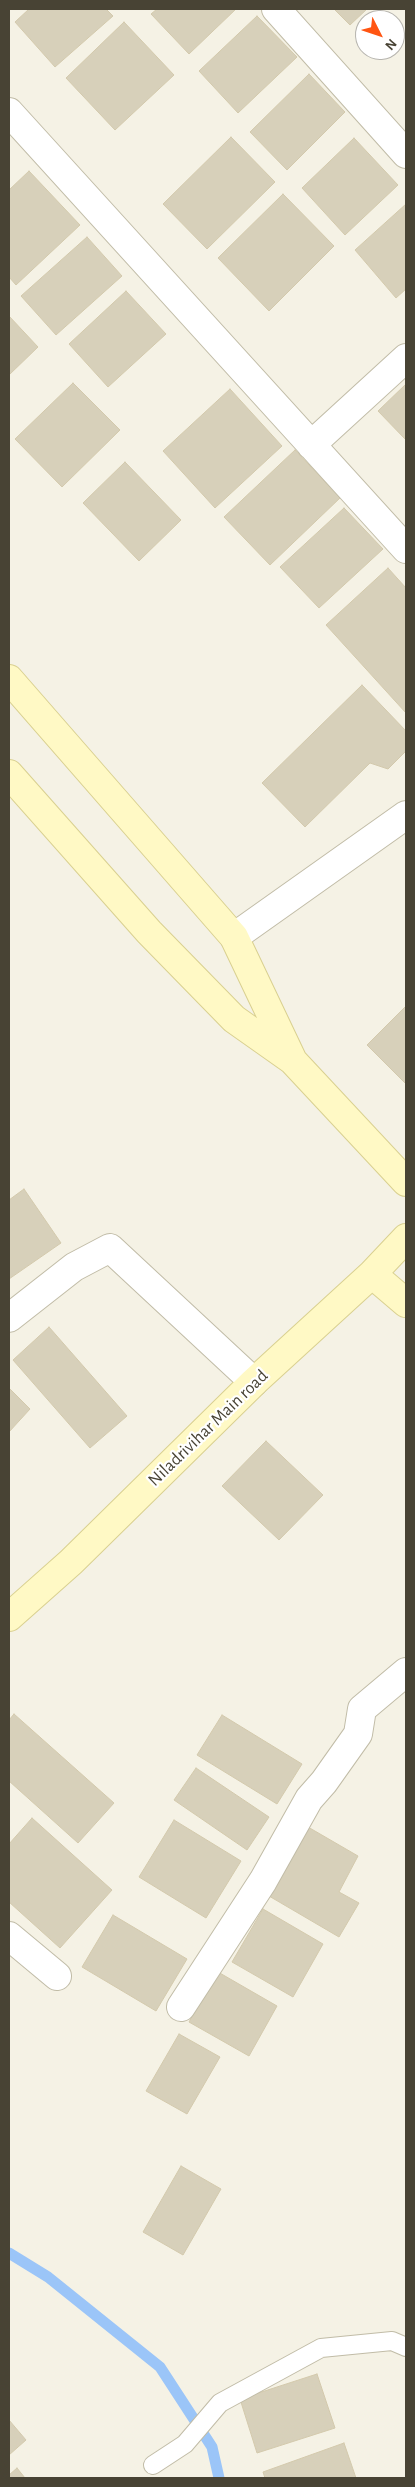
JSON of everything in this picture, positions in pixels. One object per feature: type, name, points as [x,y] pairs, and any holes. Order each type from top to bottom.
[{"type":"street","points":[[276,9],[406,154]]},
{"type":"street","points":[[9,112],[406,549]]},
{"type":"street","points":[[311,445],[406,358]]},
{"type":"street","points":[[9,679],[234,937],[293,1061]]},
{"type":"street","points":[[9,774],[149,932],[234,1019],[293,1061],[406,1182]]},
{"type":"street","points":[[234,937],[406,816]]},
{"type":"street","name":"Niladrivihar Main road","points":[[9,1617],[71,1562],[254,1382],[372,1274],[406,1238]]},
{"type":"street","points":[[9,1318],[74,1267],[110,1248],[254,1382]]},
{"type":"street","points":[[372,1274],[406,1303]]},
{"type":"street","points":[[182,2007],[263,1881],[309,1799],[358,1734],[362,1709],[406,1672]]},
{"type":"street","points":[[9,1936],[57,1976]]},
{"type":"lane","points":[[152,2465],[184,2444],[220,2403],[321,2348],[392,2341],[406,2347]]},
{"type":"building","points":[[29,9],[106,9],[113,16],[55,67],[15,22]]},
{"type":"building","points":[[157,9],[236,9],[189,54],[151,14]]},
{"type":"building","points":[[334,9],[367,9],[355,10],[355,20],[350,25]]},
{"type":"building","points":[[257,16],[297,57],[238,113],[199,71]]},
{"type":"building","points":[[124,22],[174,75],[115,130],[66,78]]},
{"type":"building","points":[[309,74],[345,112],[287,170],[250,132]]},
{"type":"building","points":[[231,137],[275,182],[207,249],[163,204]]},
{"type":"building","points":[[354,138],[398,185],[345,235],[302,188]]},
{"type":"building","points":[[29,171],[80,225],[16,285],[9,277],[9,190]]},
{"type":"building","points":[[283,194],[334,246],[269,311],[218,258]]},
{"type":"building","points":[[406,204],[406,289],[396,298],[355,250]]},
{"type":"building","points":[[87,237],[122,276],[56,335],[21,296]]},
{"type":"building","points":[[126,291],[166,334],[108,387],[69,344]]},
{"type":"building","points":[[9,316],[38,347],[9,375]]},
{"type":"building","points":[[73,383],[120,430],[62,487],[15,439]]},
{"type":"building","points":[[406,384],[406,440],[378,411]]},
{"type":"building","points":[[230,389],[282,446],[215,508],[163,451]]},
{"type":"building","points":[[295,450],[340,498],[270,565],[224,517]]},
{"type":"building","points":[[125,462],[181,520],[139,561],[83,503]]},
{"type":"building","points":[[344,508],[383,549],[319,608],[280,567]]},
{"type":"building","points":[[388,568],[406,588],[406,713],[326,625]]},
{"type":"building","points":[[362,685],[406,731],[406,751],[388,769],[370,763],[305,827],[262,783]]},
{"type":"building","points":[[406,1006],[406,1084],[367,1045]]},
{"type":"building","points":[[24,1189],[61,1243],[9,1279],[9,1200]]},
{"type":"building","points":[[49,1327],[127,1416],[90,1448],[13,1360]]},
{"type":"building","points":[[9,1388],[30,1409],[9,1432]]},
{"type":"building","points":[[266,1441],[323,1495],[279,1540],[222,1486]]},
{"type":"building","points":[[14,1714],[114,1803],[78,1843],[9,1781],[9,1720]]},
{"type":"building","points":[[222,1715],[302,1764],[277,1804],[197,1755]]},
{"type":"building","points":[[196,1768],[269,1817],[247,1850],[174,1800]]},
{"type":"building","points":[[32,1818],[112,1890],[60,1948],[9,1902],[9,1844]]},
{"type":"building","points":[[174,1820],[241,1861],[206,1918],[139,1877]]},
{"type":"building","points":[[308,1827],[358,1856],[339,1892],[359,1903],[339,1937],[269,1896]]},
{"type":"building","points":[[263,1909],[323,1944],[293,1997],[232,1962]]},
{"type":"building","points":[[113,1915],[187,1959],[156,2011],[82,1967]]},
{"type":"building","points":[[218,1972],[277,2006],[249,2056],[189,2022]]},
{"type":"building","points":[[179,2034],[220,2057],[187,2114],[146,2091]]},
{"type":"building","points":[[181,2166],[221,2189],[183,2255],[143,2232]]},
{"type":"building","points":[[317,2374],[335,2428],[257,2453],[240,2399]]},
{"type":"building","points":[[9,2420],[26,2440],[9,2455]]},
{"type":"building","points":[[344,2443],[356,2478],[265,2478],[263,2472]]},
{"type":"building","points":[[17,2468],[25,2478],[9,2478],[9,2475]]},
{"type":"waterway","points":[[9,2253],[48,2277],[160,2367],[212,2447],[219,2478]]}]
